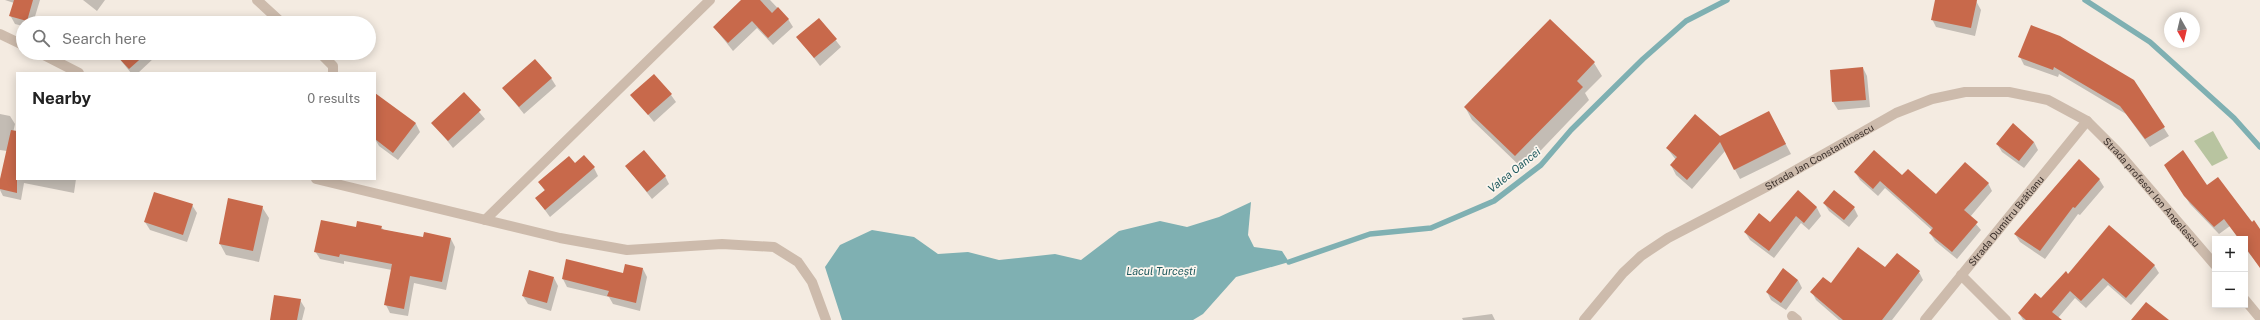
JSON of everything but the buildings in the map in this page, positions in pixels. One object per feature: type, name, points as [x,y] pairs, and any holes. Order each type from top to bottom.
[{"type":"street","points":[[257,0],[274,16]]},
{"type":"street","points":[[485,220],[710,0]]},
{"type":"street","points":[[0,34],[16,42]]},
{"type":"street","points":[[54,60],[77,72]]},
{"type":"street","points":[[327,60],[333,66],[333,72]]},
{"type":"street","name":"Strada Jan Constantinescu","points":[[1584,320],[1622,274],[1641,256],[1668,238],[1768,186],[1896,113],[1932,99],[1965,92],[2009,92],[2048,100],[2087,121]]},
{"type":"street","name":"Strada profesor Ion Angelescu","points":[[2087,121],[2117,151],[2212,262]]},
{"type":"street","name":"Strada Dumitru Brătianu","points":[[1925,320],[2087,121]]},
{"type":"street","points":[[320,180],[560,238],[627,250],[722,244],[774,247],[798,262],[812,282],[826,320]]},
{"type":"street","points":[[1961,275],[2006,320]]},
{"type":"street","points":[[2248,304],[2260,318]]},
{"type":"green space","points":[[2213,131],[2228,158],[2212,166],[2194,141]]},
{"type":"water","name":"Lacul Turcești","points":[[1251,202],[1248,235],[1254,247],[1282,251],[1289,262],[1236,277],[1203,314],[1193,320],[842,320],[825,267],[840,245],[872,230],[914,237],[938,254],[968,252],[999,260],[1055,254],[1081,260],[1119,231],[1160,221],[1187,227],[1219,217]]},
{"type":"waterway","name":"Valea Oancei","points":[[1289,262],[1370,234],[1431,228],[1494,201],[1541,165],[1571,130],[1643,59],[1686,21],[1727,0]]},
{"type":"waterway","points":[[2085,0],[2150,42],[2234,118],[2260,147]]}]
